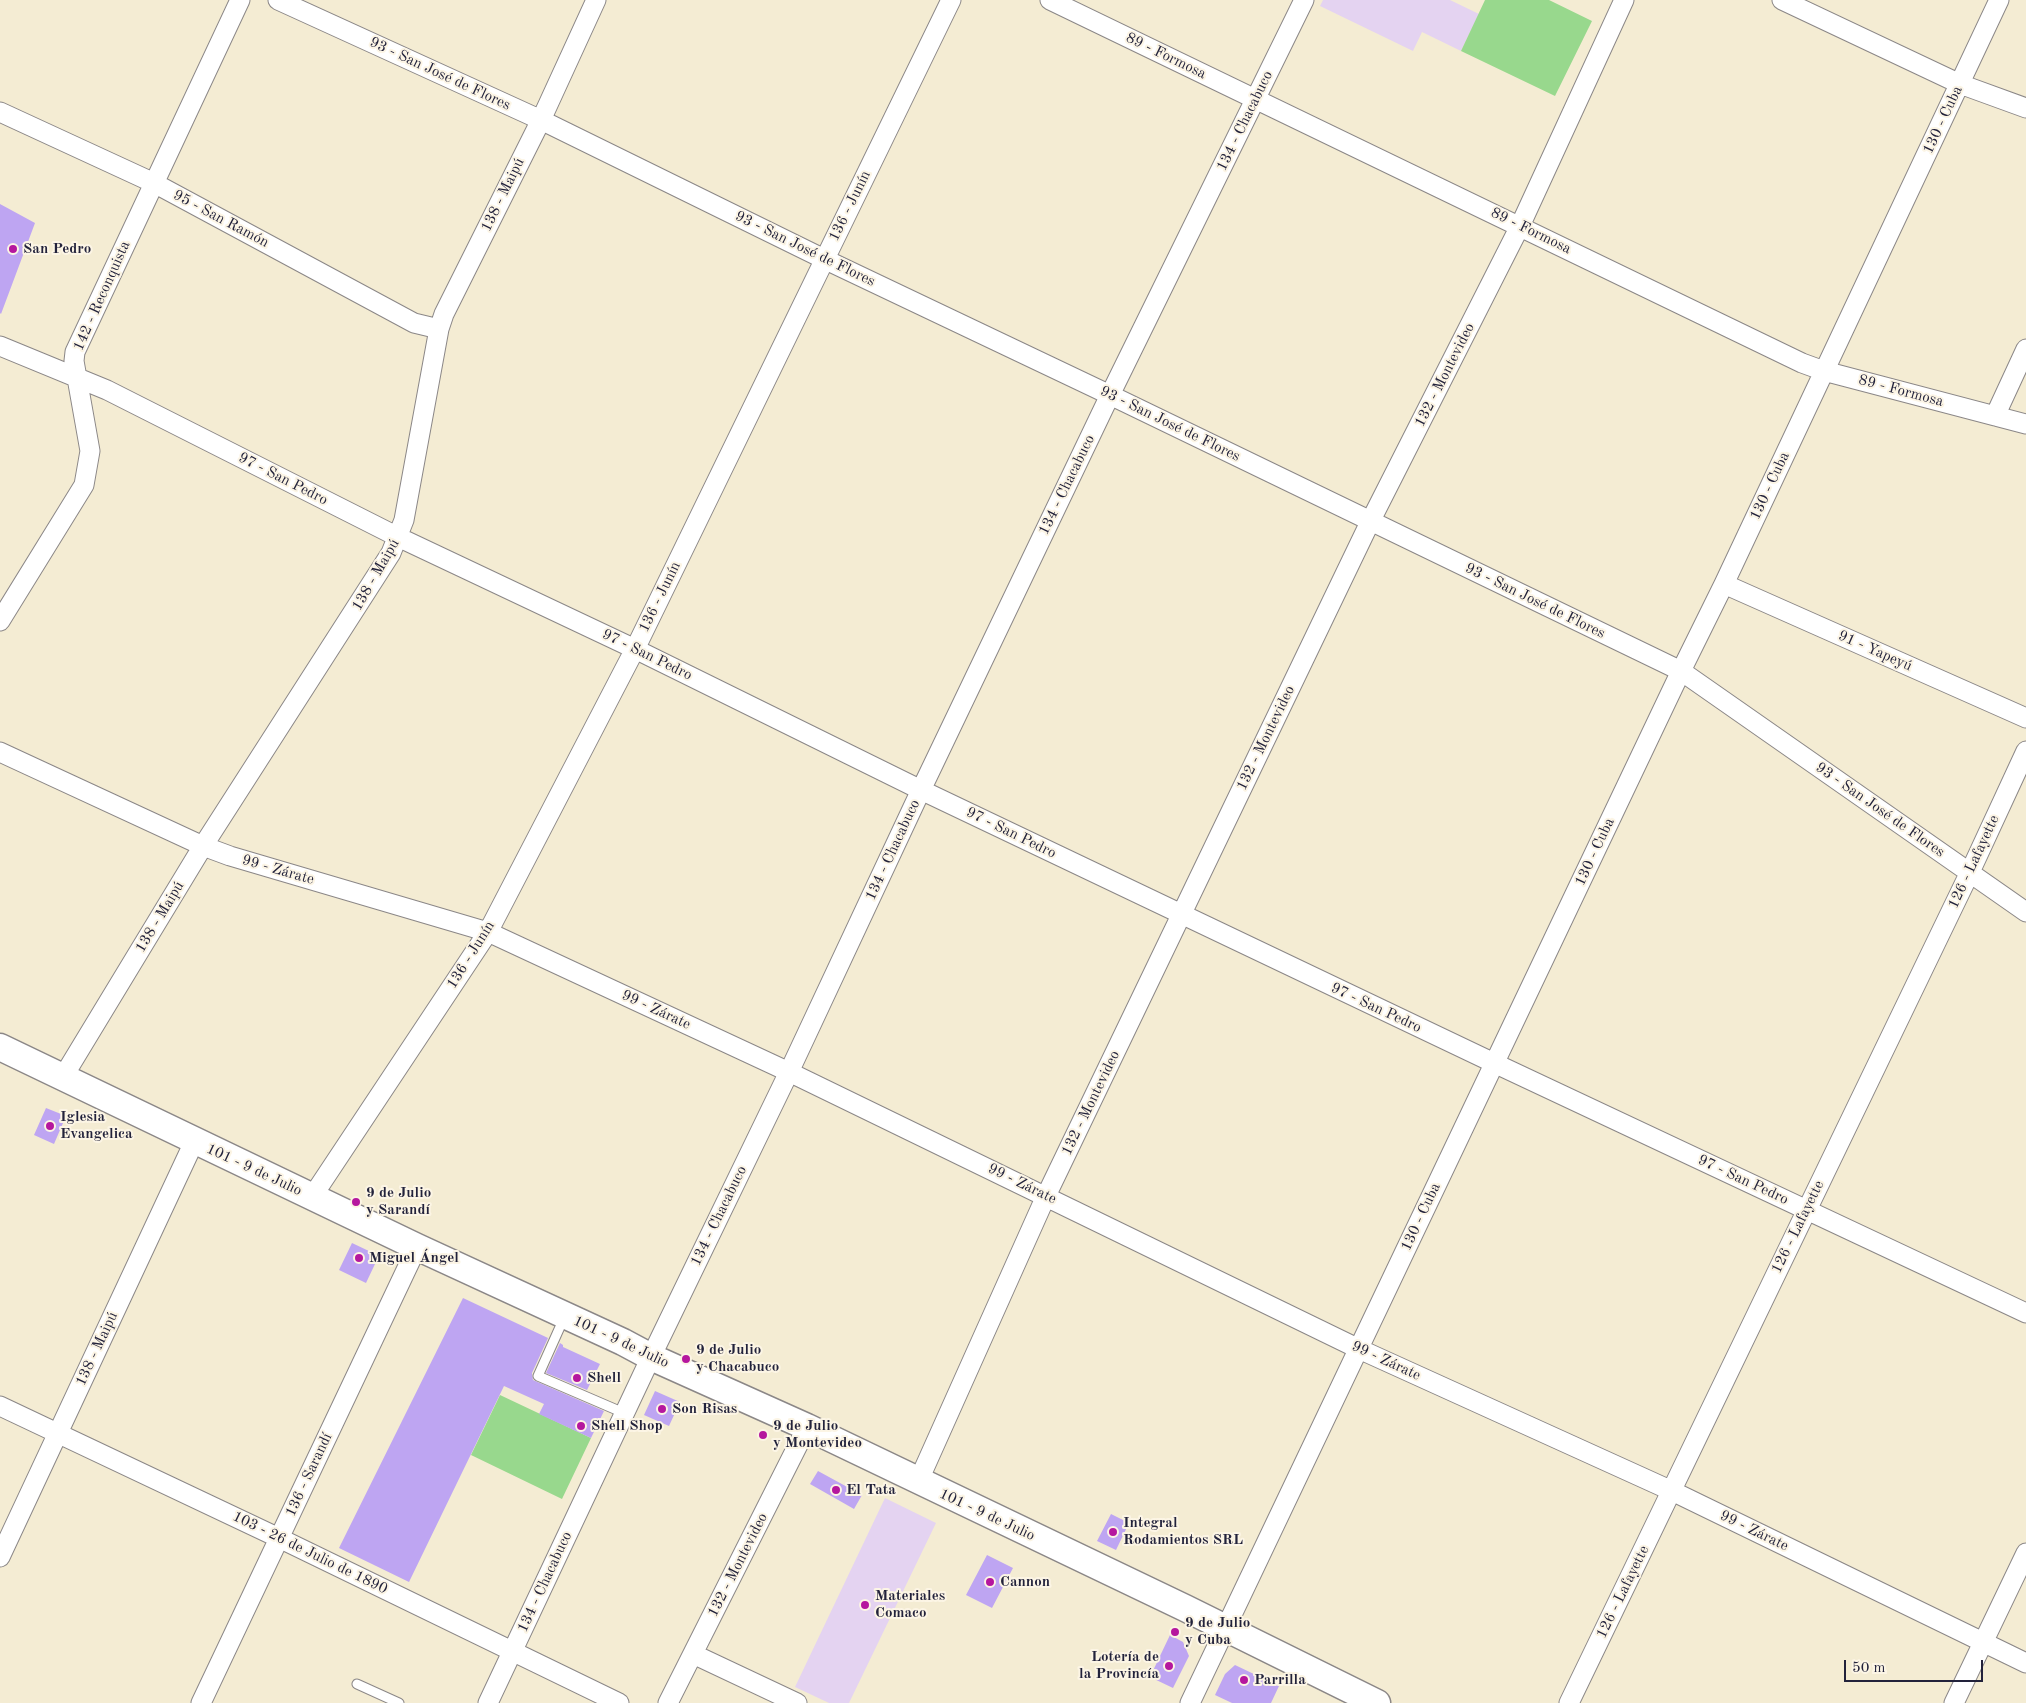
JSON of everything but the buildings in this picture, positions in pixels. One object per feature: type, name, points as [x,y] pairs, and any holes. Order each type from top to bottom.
[{"type":"street","name":"142 - Reconquista","points":[[0,621],[84,485],[90,452],[76,378],[74,361],[76,352],[240,0]]},
{"type":"street","name":"93 - San José de Flores","points":[[278,0],[541,120],[1681,671],[2026,912]]},
{"type":"street","name":"138 - Maipú","points":[[64,1076],[203,846],[385,565],[404,520],[439,329],[444,314],[541,120],[596,0]]},
{"type":"street","name":"136 - Junín","points":[[312,1197],[488,932],[635,649],[951,0]]},
{"type":"street","name":"89 - Formosa","points":[[1050,0],[1802,363],[1824,371],[2026,424]]},
{"type":"street","name":"134 - Chacabuco","points":[[488,1703],[624,1413],[789,1072],[921,790],[1110,395],[1304,0]]},
{"type":"street","name":"132 - Montevideo","points":[[918,1482],[1046,1196],[1370,522],[1520,226],[1624,0]]},
{"type":"street","points":[[1782,0],[1960,84],[2026,108]]},
{"type":"street","name":"130 - Cuba","points":[[1190,1703],[1724,584],[1999,0]]},
{"type":"street","name":"95 - San Ramón","points":[[0,112],[154,183],[414,323],[439,329]]},
{"type":"street","name":"97 - San Pedro","points":[[0,346],[107,390],[398,537],[635,649],[921,790],[1494,1064],[2026,1313]]},
{"type":"street","points":[[1995,416],[2026,349]]},
{"type":"street","name":"91 - Yapeyú","points":[[1724,584],[2026,718]]},
{"type":"street","name":"126 - Lafayette","points":[[1569,1703],[1970,872],[2026,751]]},
{"type":"street","name":"99 - Zárate","points":[[0,752],[203,846],[230,856],[488,932],[789,1072],[1359,1349],[1672,1491],[2026,1663]]},
{"type":"street","name":"101 - 9 de Julio","points":[[0,1047],[64,1076],[194,1142],[651,1357],[807,1427],[1377,1703]]},
{"type":"street","name":"138 - Maipú","points":[[0,1557],[194,1142]]},
{"type":"street","name":"136 - Sarandí","points":[[201,1703],[417,1247]]},
{"type":"street","name":"103 - 26 de Julio de 1890","points":[[0,1406],[279,1538],[619,1703]]},
{"type":"street","name":"132 - Montevideo","points":[[668,1703],[807,1427]]},
{"type":"street","points":[[1954,1703],[2026,1553]]},
{"type":"street","points":[[693,1654],[797,1703]]},
{"type":"lane","points":[[565,1315],[538,1376],[624,1413]]},
{"type":"lane","points":[[357,1684],[399,1703]]},
{"type":"shaded area","points":[[1323,0],[1450,0],[1479,14],[1461,51],[1422,32],[1413,51],[1320,6]]},
{"type":"shaded area","name":"Materiales Comaco","points":[[885,1498],[936,1523],[849,1703],[829,1703],[795,1687]]},
{"type":"green space","points":[[1485,0],[1549,0],[1592,21],[1555,96],[1461,51]]},
{"type":"green space","points":[[500,1395],[591,1438],[562,1499],[471,1455]]},
{"type":"place","name":"San Pedro","points":[[13,249]]},
{"type":"place","name":"Iglesia Evangelica","points":[[50,1126]]},
{"type":"place","name":"9 de Julio y Sarandí","points":[[356,1202]]},
{"type":"place","name":"Miguel Ángel","points":[[359,1258]]},
{"type":"place","name":"9 de Julio y Chacabuco","points":[[686,1359]]},
{"type":"place","name":"Shell","points":[[577,1378]]},
{"type":"place","name":"Son Risas","points":[[662,1409]]},
{"type":"place","name":"Shell Shop","points":[[581,1426]]},
{"type":"place","name":"9 de Julio y Montevideo","points":[[763,1435]]},
{"type":"place","name":"El Tata","points":[[836,1490]]},
{"type":"place","name":"Integral Rodamientos SRL","points":[[1113,1532]]},
{"type":"place","name":"Cannon","points":[[990,1582]]},
{"type":"place","name":"Materiales Comaco","points":[[865,1605]]},
{"type":"place","name":"9 de Julio y Cuba","points":[[1175,1632]]},
{"type":"place","name":"Lotería de la Provincía","points":[[1169,1666]]},
{"type":"place","name":"Parrilla","points":[[1244,1680]]}]
